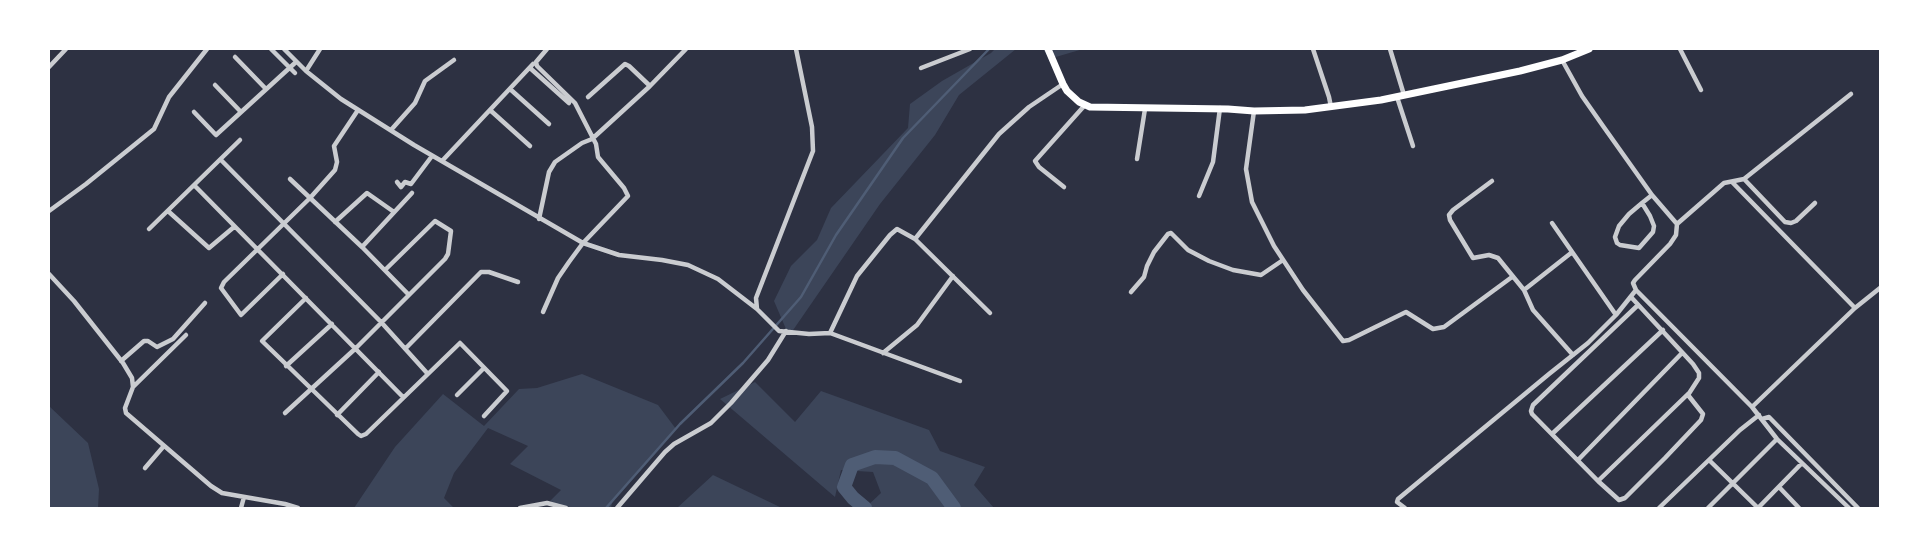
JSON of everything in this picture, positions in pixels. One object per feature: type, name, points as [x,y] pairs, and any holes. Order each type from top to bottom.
[{"type":"main road","points":[[1048,49],[1063,84],[1074,98],[1085,105],[1095,108],[1220,108],[1254,112],[1331,108],[1401,96],[1520,71],[1562,60],[1589,49]]},
{"type":"street","points":[[49,67],[66,49]]},
{"type":"street","points":[[49,210],[86,184],[154,129],[169,97],[207,49]]},
{"type":"street","points":[[271,49],[295,73]]},
{"type":"street","points":[[284,49],[326,89],[358,110],[432,156],[583,243],[619,255],[688,265],[718,279],[757,309],[779,331],[809,334],[830,333],[960,381]]},
{"type":"street","points":[[306,71],[320,49]]},
{"type":"street","points":[[543,312],[558,278],[583,243],[628,196],[624,188],[598,157],[596,144],[574,103],[537,66],[536,62],[547,49]]},
{"type":"street","points":[[539,219],[552,167],[555,162],[582,143],[592,139],[650,86],[686,49]]},
{"type":"street","points":[[757,309],[756,298],[813,151],[812,127],[796,49]]},
{"type":"street","points":[[920,68],[970,49]]},
{"type":"street","points":[[1313,49],[1330,96],[1331,108]]},
{"type":"street","points":[[1390,49],[1413,146]]},
{"type":"street","points":[[1680,49],[1701,90]]},
{"type":"street","points":[[235,57],[266,89]]},
{"type":"street","points":[[391,130],[415,103],[424,81],[454,60]]},
{"type":"street","points":[[1562,60],[1582,96],[1652,195],[1677,224]]},
{"type":"street","points":[[194,112],[216,135],[296,62]]},
{"type":"street","points":[[588,97],[625,64],[630,66],[650,86]]},
{"type":"street","points":[[442,161],[532,66],[569,103]]},
{"type":"street","points":[[915,239],[999,134],[1029,108],[1063,84]]},
{"type":"street","points":[[215,86],[241,112]]},
{"type":"street","points":[[510,89],[549,124]]},
{"type":"street","points":[[1849,508],[1777,439],[1752,407],[1636,290],[1633,283],[1670,244],[1676,235],[1677,224],[1724,183],[1744,179],[1851,94]]},
{"type":"street","points":[[1064,187],[1039,167],[1035,160],[1085,105]]},
{"type":"street","points":[[1199,196],[1214,162],[1220,108]]},
{"type":"street","points":[[1137,159],[1145,109]]},
{"type":"street","points":[[283,274],[241,315],[222,291],[222,286],[310,198],[335,170],[337,162],[334,146],[358,110]]},
{"type":"street","points":[[490,110],[530,146]]},
{"type":"street","points":[[1254,112],[1246,169],[1252,202],[1262,225],[1302,290],[1341,339],[1346,341],[1406,312],[1433,329],[1444,327],[1512,276]]},
{"type":"street","points":[[149,229],[240,140]]},
{"type":"street","points":[[396,182],[402,186],[405,182],[411,184],[432,156]]},
{"type":"street","points":[[221,160],[381,322],[427,373]]},
{"type":"street","points":[[290,179],[362,247],[408,295]]},
{"type":"street","points":[[1744,179],[1785,222],[1791,223],[1796,221],[1815,203]]},
{"type":"street","points":[[1492,181],[1454,210],[1449,215],[1450,220],[1474,258],[1495,256],[1524,290],[1533,310],[1573,355]]},
{"type":"street","points":[[1732,182],[1855,308]]},
{"type":"street","points":[[194,186],[403,397]]},
{"type":"street","points":[[336,222],[367,193],[394,212]]},
{"type":"street","points":[[362,247],[412,193]]},
{"type":"street","points":[[1642,203],[1654,226],[1653,232],[1640,248],[1620,245],[1615,240],[1617,229],[1623,220],[1642,203],[1652,195]]},
{"type":"street","points":[[168,211],[209,248],[234,227]]},
{"type":"street","points":[[285,414],[356,348],[447,257],[451,231],[435,221],[385,270]]},
{"type":"street","points":[[1552,223],[1616,315]]},
{"type":"street","points":[[830,333],[852,285],[894,230],[900,230],[915,239],[990,313]]},
{"type":"street","points":[[1130,292],[1144,277],[1146,266],[1154,252],[1168,234],[1171,233],[1188,250],[1232,270],[1261,275],[1283,260]]},
{"type":"street","points":[[1524,290],[1572,252]]},
{"type":"street","points":[[406,348],[481,272],[489,272],[518,282]]},
{"type":"street","points":[[49,274],[74,301],[121,361],[132,378],[133,387]]},
{"type":"street","points":[[883,354],[916,325],[953,276]]},
{"type":"street","points":[[1752,407],[1855,308],[1880,288]]},
{"type":"street","points":[[1405,508],[1397,502],[1398,499],[1588,343],[1616,315],[1636,290]]},
{"type":"street","points":[[1598,481],[1697,383],[1698,373],[1682,352],[1663,330],[1637,306],[1631,297]]},
{"type":"street","points":[[306,298],[262,341],[336,415],[358,434],[364,436],[460,343],[507,391],[484,416]]},
{"type":"street","points":[[121,361],[144,341],[148,341],[157,347],[173,340],[206,303]]},
{"type":"street","points":[[1637,306],[1532,407],[1532,414],[1598,481],[1620,500],[1625,498],[1703,417],[1703,412],[1688,394]]},
{"type":"street","points":[[286,366],[332,324]]},
{"type":"street","points":[[1552,434],[1663,330]]},
{"type":"street","points":[[617,508],[665,452],[674,444],[711,423],[732,403],[768,360],[786,331]]},
{"type":"street","points":[[186,334],[133,387],[124,408],[126,413],[164,447],[222,493],[298,508]]},
{"type":"street","points":[[1578,460],[1682,352]]},
{"type":"street","points":[[457,395],[484,368]]},
{"type":"street","points":[[336,415],[379,372]]},
{"type":"street","points":[[1659,508],[1740,430],[1761,417],[1769,417],[1858,508]]},
{"type":"street","points":[[1708,508],[1777,439]]},
{"type":"street","points":[[146,468],[164,447]]},
{"type":"street","points":[[1792,454],[1798,447]]},
{"type":"street","points":[[1709,460],[1758,508],[1802,463]]},
{"type":"street","points":[[1778,487],[1799,508]]},
{"type":"street","points":[[241,508],[244,497]]},
{"type":"street","points":[[520,508],[547,503],[566,508]]},
{"type":"shaded area","points":[[995,49],[1016,49],[959,95],[935,135],[880,204],[789,336],[774,301],[791,266],[817,240],[831,208],[908,128],[910,104],[942,81]]},
{"type":"shaded area","points":[[1043,49],[1083,49],[1049,59]]},
{"type":"shaded area","points":[[582,374],[658,405],[676,429],[612,503],[611,508],[562,508],[550,501],[561,490],[510,464],[528,446],[488,428],[454,473],[444,498],[454,508],[354,508],[395,447],[443,394],[484,426],[519,389],[537,388]]},
{"type":"shaded area","points":[[755,382],[795,422],[821,391],[929,430],[940,451],[985,467],[974,485],[994,508],[865,508],[881,493],[873,472],[841,470],[835,497],[720,399]]},
{"type":"shaded area","points":[[49,406],[88,443],[99,489],[98,508],[49,508]]},
{"type":"shaded area","points":[[713,475],[782,508],[677,508]]},
{"type":"waterway","points":[[606,508],[680,424],[743,363],[801,297],[836,235],[903,138],[989,49]]},
{"type":"waterway","points":[[865,508],[844,487],[852,465],[875,457],[895,458],[932,478],[954,508]]}]
